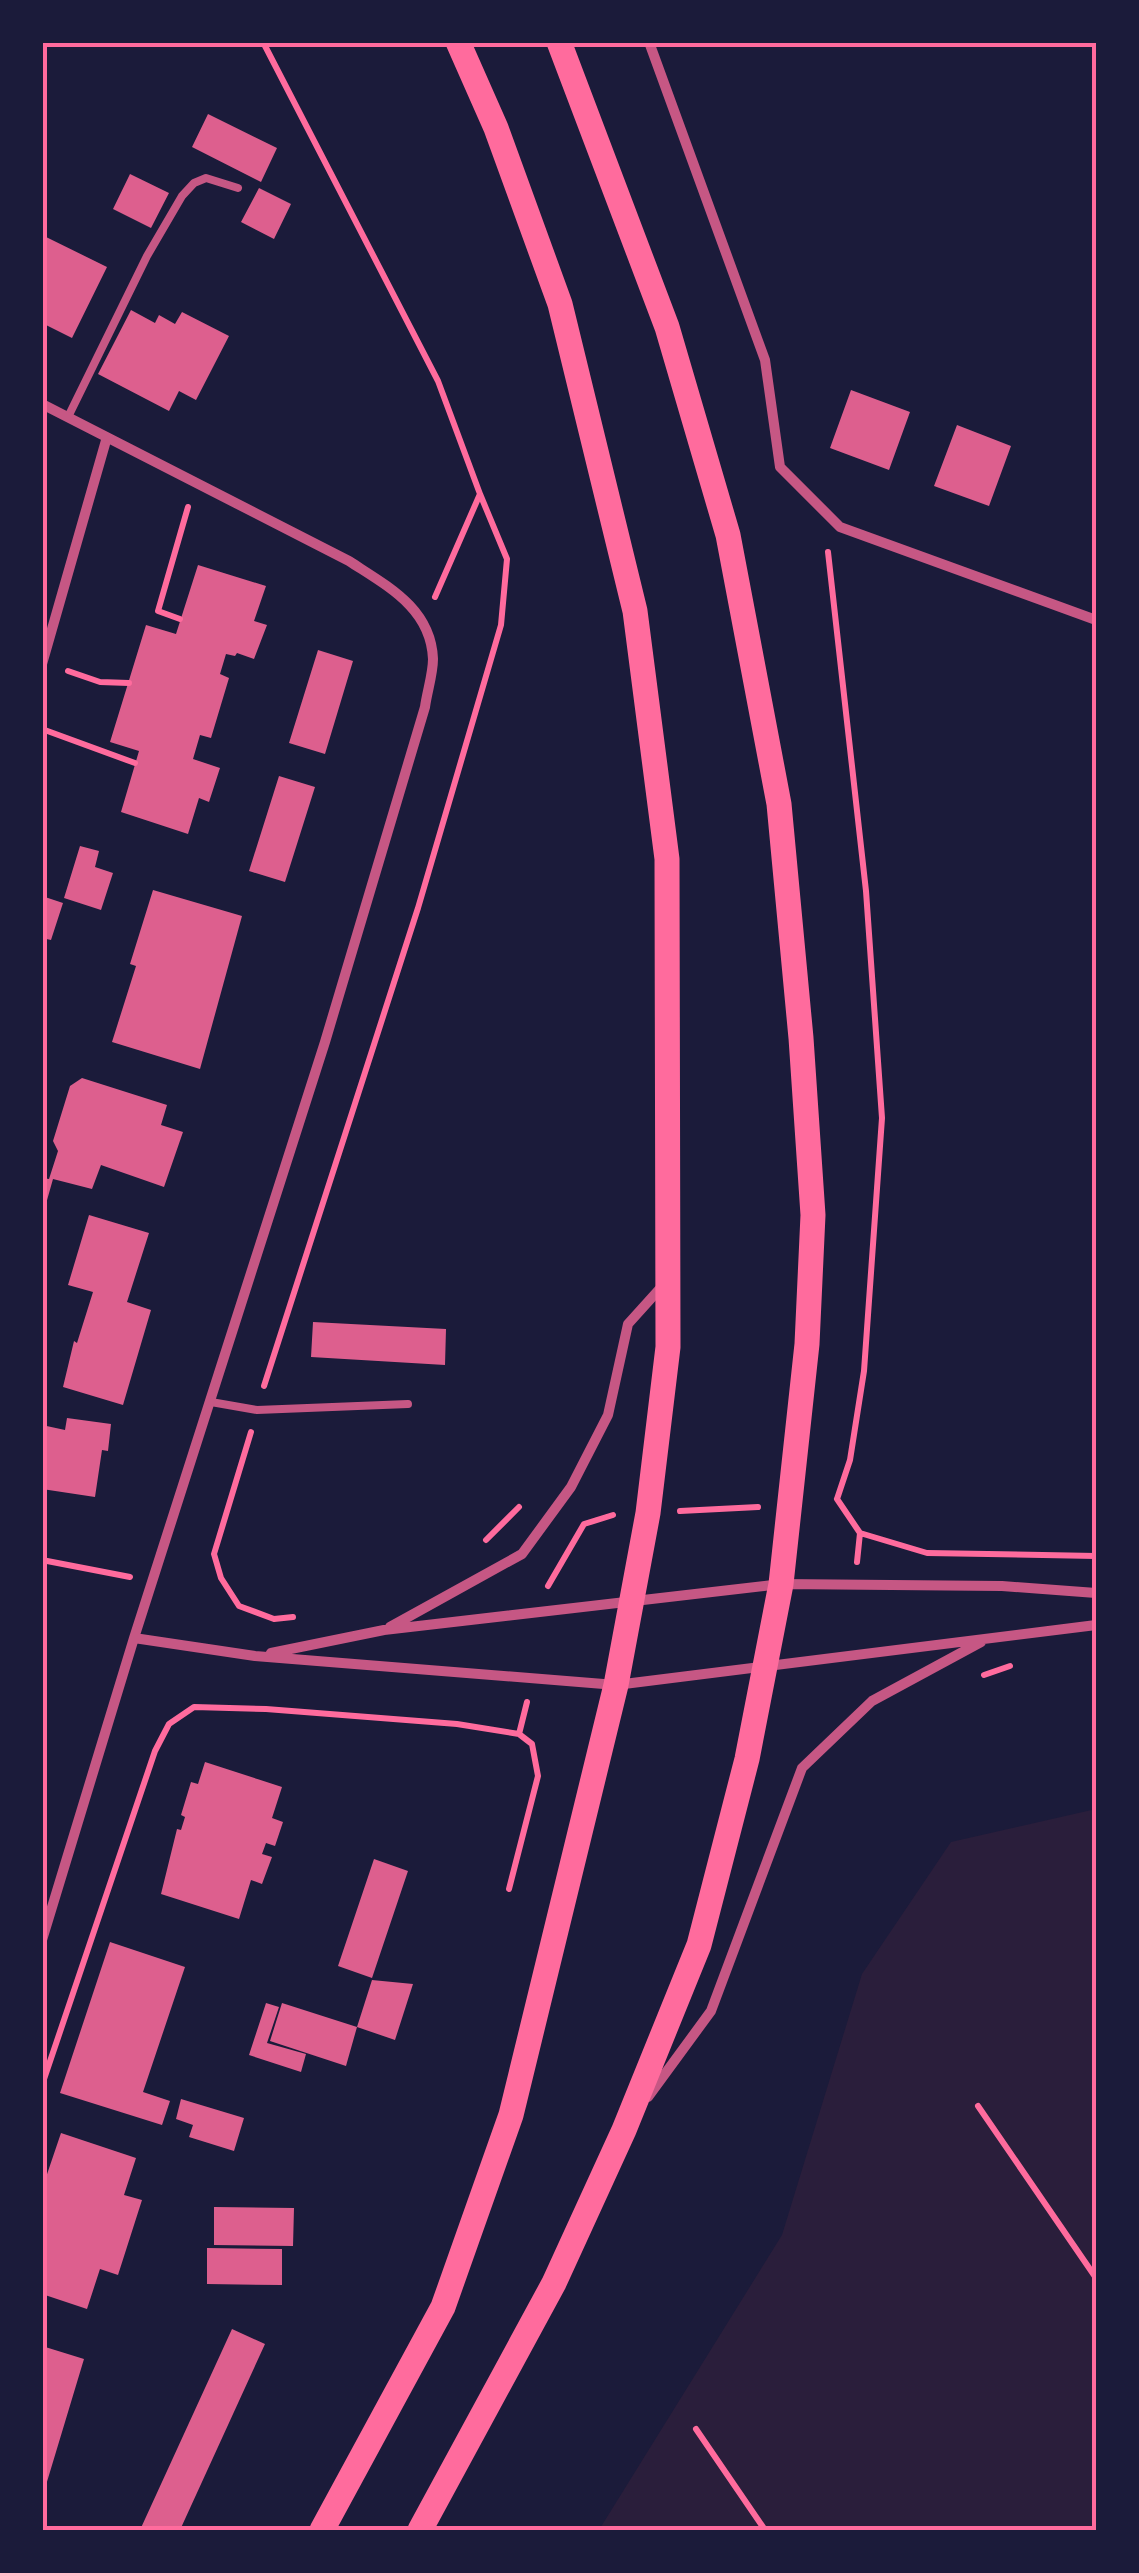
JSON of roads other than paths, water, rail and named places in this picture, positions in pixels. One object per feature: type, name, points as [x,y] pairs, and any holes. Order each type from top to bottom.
[{"type":"main road","points":[[322,2530],[442,2307],[511,2115],[616,1684],[648,1514],[668,1347],[668,859],[636,611],[560,304],[496,128],[458,42]]},
{"type":"main road","points":[[420,2530],[554,2283],[624,2130],[699,1945],[747,1759],[781,1584],[807,1344],[813,1215],[802,1038],[779,804],[728,535],[667,327],[558,42]]},
{"type":"street","points":[[649,42],[765,360],[780,467],[840,528],[1096,620]]},
{"type":"street","points":[[42,404],[349,560],[395,591],[424,621],[433,660],[425,707],[325,1042],[134,1638],[42,1940]]},
{"type":"street","points":[[43,663],[107,437]]},
{"type":"street","points":[[384,1630],[522,1554],[571,1487],[608,1415],[628,1324],[669,1278]]},
{"type":"street","points":[[255,1656],[384,1630],[781,1584],[1002,1586],[1096,1593]]},
{"type":"street","points":[[134,1638],[255,1656],[616,1684],[1096,1624]]},
{"type":"street","points":[[624,2130],[711,2011],[802,1768],[872,1701],[986,1639]]},
{"type":"lane","points":[[68,417],[147,256],[182,196],[194,182],[206,178],[238,188]]},
{"type":"lane","points":[[211,1402],[257,1410],[408,1404]]}]
